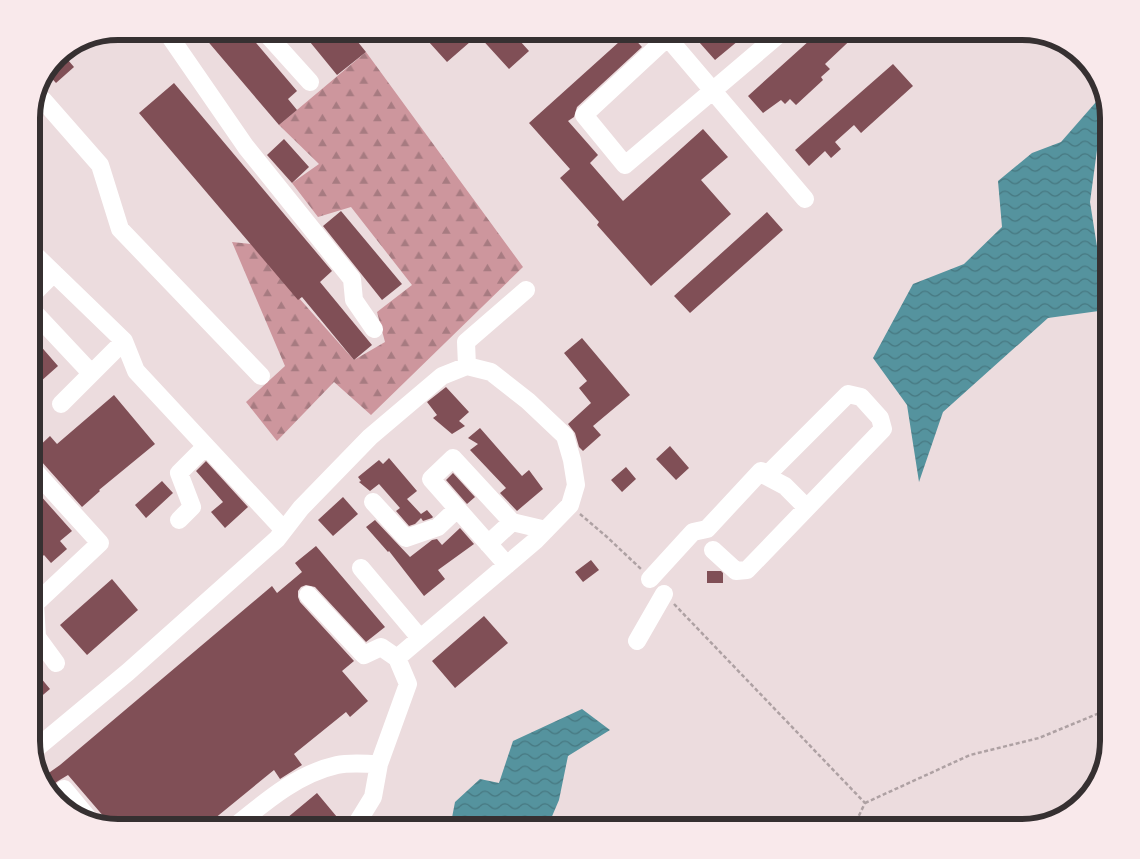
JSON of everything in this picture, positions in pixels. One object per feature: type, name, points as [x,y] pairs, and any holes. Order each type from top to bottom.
[{"type":"lane","points":[[172,40],[246,147],[352,279],[354,300],[374,329]]},
{"type":"lane","points":[[272,40],[310,82]]},
{"type":"lane","points":[[659,40],[584,115],[624,165],[772,40]]},
{"type":"lane","points":[[670,40],[805,199]]},
{"type":"lane","points":[[43,100],[100,165],[120,229],[261,376]]},
{"type":"lane","points":[[40,260],[124,341],[136,371],[284,530]]},
{"type":"lane","points":[[40,288],[54,273]]},
{"type":"lane","points":[[467,366],[466,342],[526,290]]},
{"type":"lane","points":[[40,318],[91,373]]},
{"type":"lane","points":[[61,404],[124,341]]},
{"type":"lane","points":[[40,745],[128,672],[277,539],[301,508],[370,437],[442,376],[467,366],[491,372],[528,401],[565,436],[572,460],[576,485],[570,505],[546,530],[507,565],[397,658]]},
{"type":"lane","points":[[713,550],[736,571],[747,570],[883,429],[880,418],[861,397],[848,394],[766,476]]},
{"type":"lane","points":[[179,520],[192,508],[179,473],[206,446]]},
{"type":"lane","points":[[507,565],[431,479],[453,458],[512,522],[546,530]]},
{"type":"lane","points":[[650,579],[692,532],[707,529],[761,471],[784,486],[806,508]]},
{"type":"lane","points":[[40,475],[100,543],[40,596]]},
{"type":"lane","points":[[373,502],[406,538],[438,527],[458,509]]},
{"type":"lane","points":[[488,544],[512,522]]},
{"type":"lane","points":[[361,568],[420,638]]},
{"type":"lane","points":[[638,641],[664,594]]},
{"type":"lane","points":[[308,595],[364,655],[381,647],[397,658],[408,684],[379,764],[374,797],[360,819]]},
{"type":"lane","points":[[40,641],[56,663]]},
{"type":"lane","points":[[244,819],[274,795],[310,774],[339,764],[379,764]]},
{"type":"lane","points":[[64,789],[81,810]]},
{"type":"path","points":[[570,505],[607,537],[650,579]]},
{"type":"path","points":[[664,594],[865,803]]},
{"type":"path","points":[[857,819],[865,803],[970,755],[1039,738],[1100,713]]},
{"type":"green space","points":[[366,52],[523,267],[371,415],[334,382],[277,441],[246,402],[285,366],[232,242],[251,244],[354,360],[385,342],[377,312],[412,285],[351,207],[318,217],[292,183],[319,164],[279,125]]},
{"type":"water","points":[[1097,100],[1100,118],[1100,148],[1097,150],[1090,202],[1098,253],[1100,255],[1100,311],[1048,318],[943,412],[919,482],[907,405],[873,358],[913,284],[964,264],[1002,227],[998,181],[1032,153],[1061,142]]},
{"type":"water","points":[[582,709],[610,730],[568,756],[559,800],[551,819],[452,819],[455,802],[480,779],[499,783],[513,741]]},
{"type":"building","points":[[207,40],[254,40],[297,91],[288,99],[297,110],[279,125]]},
{"type":"building","points":[[308,40],[356,40],[366,52],[337,75]]},
{"type":"building","points":[[427,40],[472,40],[447,62]]},
{"type":"building","points":[[483,40],[519,40],[529,51],[509,69]]},
{"type":"building","points":[[621,40],[636,40],[642,47],[577,107],[574,117],[568,121],[598,155],[590,163],[623,201],[703,129],[728,157],[701,180],[731,214],[651,286],[597,225],[599,222],[560,178],[570,169],[529,123]]},
{"type":"building","points":[[701,40],[739,40],[715,60],[699,42]]},
{"type":"building","points":[[810,40],[850,40],[825,64],[830,69],[821,77],[823,80],[796,105],[790,99],[785,104],[781,100],[763,113],[748,96]]},
{"type":"building","points":[[67,59],[74,67],[56,83],[51,78]]},
{"type":"building","points":[[893,64],[913,86],[861,133],[854,125],[835,142],[841,149],[831,158],[825,151],[809,166],[795,150]]},
{"type":"building","points":[[174,83],[332,271],[320,282],[372,345],[354,360],[302,297],[298,300],[139,113]]},
{"type":"building","points":[[284,139],[309,167],[292,183],[267,155]]},
{"type":"building","points":[[341,211],[402,284],[382,300],[323,226]]},
{"type":"building","points":[[767,212],[783,230],[690,313],[674,296]]},
{"type":"building","points":[[582,338],[630,395],[593,426],[601,435],[583,451],[579,447],[575,433],[568,424],[591,403],[579,388],[587,381],[564,353]]},
{"type":"building","points":[[40,345],[58,366],[40,382]]},
{"type":"building","points":[[446,387],[469,412],[459,421],[465,426],[452,434],[433,418],[437,415],[427,402]]},
{"type":"building","points":[[114,395],[155,444],[99,490],[82,507],[40,460],[40,445],[50,436],[57,444]]},
{"type":"building","points":[[480,428],[522,476],[529,470],[543,489],[517,511],[500,493],[506,488],[470,450],[478,444],[468,438]]},
{"type":"building","points":[[670,446],[689,468],[676,480],[656,459]]},
{"type":"building","points":[[389,458],[417,491],[407,499],[421,514],[427,510],[432,518],[423,521],[421,518],[415,524],[409,526],[396,511],[400,508],[379,484],[370,491],[359,482],[361,481],[358,477],[379,460],[383,464]]},
{"type":"building","points":[[206,461],[248,507],[225,528],[211,512],[223,502],[196,471]]},
{"type":"building","points":[[626,467],[636,479],[622,492],[611,480]]},
{"type":"building","points":[[453,473],[475,497],[467,504],[446,480]]},
{"type":"building","points":[[162,481],[173,493],[146,518],[135,505]]},
{"type":"building","points":[[40,495],[72,531],[60,541],[67,549],[51,563],[44,555],[40,558]]},
{"type":"building","points":[[343,497],[358,514],[333,536],[318,520]]},
{"type":"building","points":[[375,520],[410,557],[432,540],[437,539],[442,545],[460,528],[474,544],[438,570],[445,579],[424,596],[389,551],[366,527]]},
{"type":"building","points":[[316,546],[385,627],[366,642],[315,587],[306,585],[298,591],[300,602],[354,661],[342,671],[368,701],[350,717],[346,712],[294,754],[302,765],[280,779],[274,770],[214,819],[105,818],[68,775],[53,785],[47,774],[272,586],[277,593],[302,572],[295,563]]},
{"type":"building","points":[[591,560],[599,570],[583,582],[575,572]]},
{"type":"building","points":[[707,571],[721,571],[723,573],[723,583],[707,583]]},
{"type":"building","points":[[112,579],[138,610],[87,655],[60,625]]},
{"type":"building","points":[[484,616],[508,643],[455,688],[432,661]]},
{"type":"building","points":[[40,677],[50,689],[40,697]]},
{"type":"building","points":[[317,793],[339,819],[286,819]]}]
